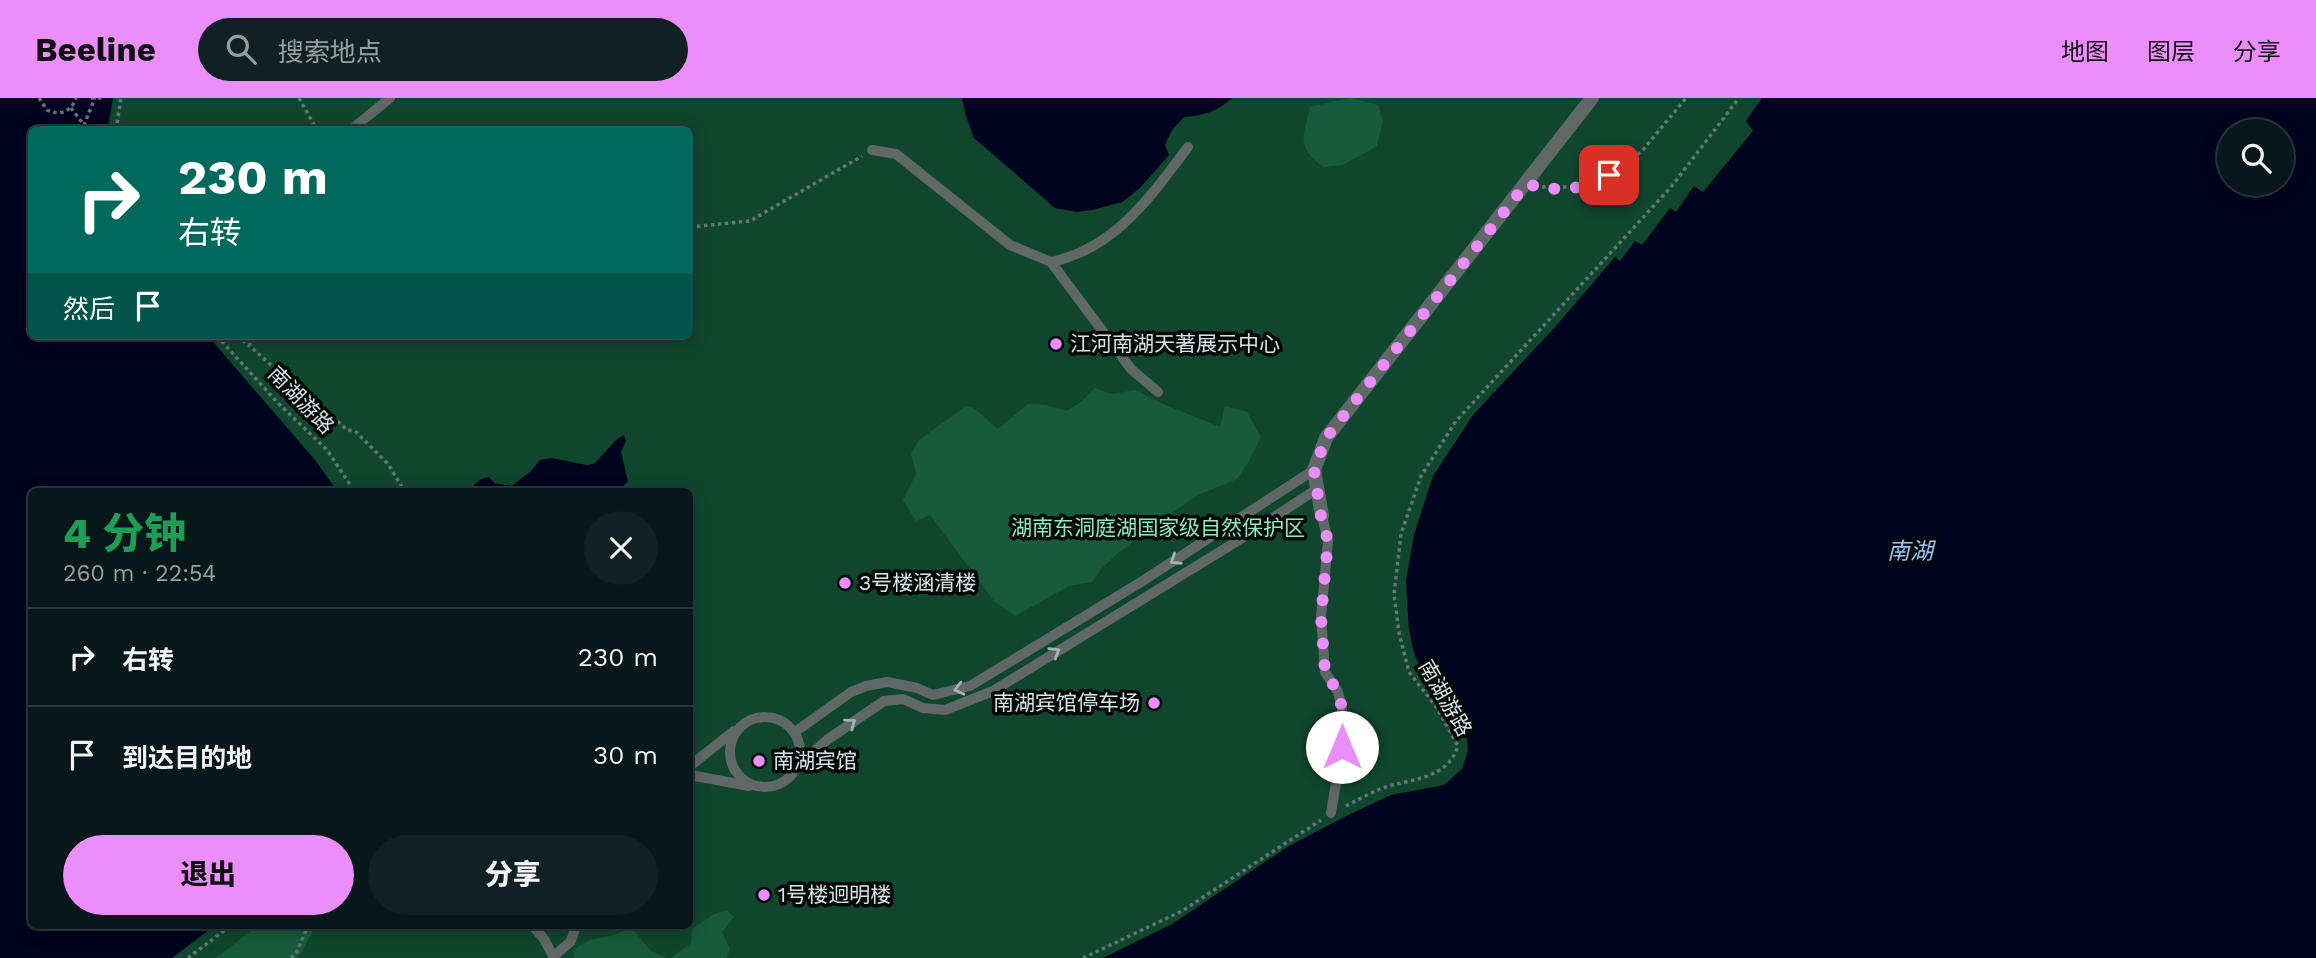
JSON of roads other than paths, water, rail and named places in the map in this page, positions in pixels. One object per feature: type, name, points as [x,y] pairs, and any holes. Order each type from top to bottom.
[{"type":"street","points":[[1321,516],[1314,470],[1326,438],[1592,98]]},
{"type":"lane","points":[[356,126],[390,98]]},
{"type":"lane","points":[[1051,262],[1071,258],[1096,247],[1119,230],[1158,187],[1188,147]]},
{"type":"lane","points":[[872,150],[896,154],[1010,245],[1051,262],[1131,369],[1158,392]]},
{"type":"lane","points":[[795,732],[851,692],[866,686],[887,682],[917,688],[933,695],[970,687],[1141,582],[1314,470]]},
{"type":"lane","points":[[693,776],[762,788],[773,787],[783,783],[827,740],[884,701],[903,699],[923,708],[945,710],[993,691],[1317,489]]},
{"type":"lane","points":[[1321,516],[1328,541],[1321,617],[1325,672],[1338,692],[1342,708],[1342,747],[1331,813]]},
{"type":"lane","points":[[693,764],[751,719],[763,716],[786,723],[795,732],[800,743],[798,766]]},
{"type":"lane","points":[[741,726],[733,735],[730,760],[741,779],[762,788]]},
{"type":"lane","points":[[536,929],[554,957],[570,941],[575,929]]},
{"type":"water","points":[[0,98],[113,98],[108,126],[28,126],[28,340],[211,340],[315,460],[335,488],[28,488],[28,929],[210,929],[172,958],[0,958]]},
{"type":"water","points":[[962,98],[1232,98],[1210,112],[1184,117],[1172,130],[1165,145],[1169,155],[1140,188],[1122,202],[1077,212],[1055,208],[974,138]]},
{"type":"water","name":"南湖","points":[[1762,98],[2316,98],[2316,958],[1103,958],[1172,924],[1289,846],[1391,795],[1444,785],[1462,769],[1468,751],[1467,737],[1456,717],[1426,680],[1414,653],[1409,630],[1406,581],[1414,535],[1433,476],[1473,415],[1556,326],[1615,257],[1620,261],[1635,241],[1642,245],[1670,208],[1676,212],[1694,186],[1703,192],[1753,131],[1746,121]]},
{"type":"water","points":[[624,435],[626,441],[621,452],[628,481],[621,488],[476,488],[474,485],[489,477],[494,483],[512,486],[540,460],[551,458],[594,464]]},
{"type":"place","name":"江河南湖天著展示中心","points":[[1056,344]]},
{"type":"place","name":"3号楼涵清楼","points":[[845,583]]},
{"type":"place","name":"南湖宾馆停车场","points":[[1154,703]]},
{"type":"place","name":"南湖宾馆","points":[[759,761]]},
{"type":"place","name":"1号楼迥明楼","points":[[764,895]]},
{"type":"park label","name":"湖南东洞庭湖国家级自然保护区","points":[[1158,528]]}]
